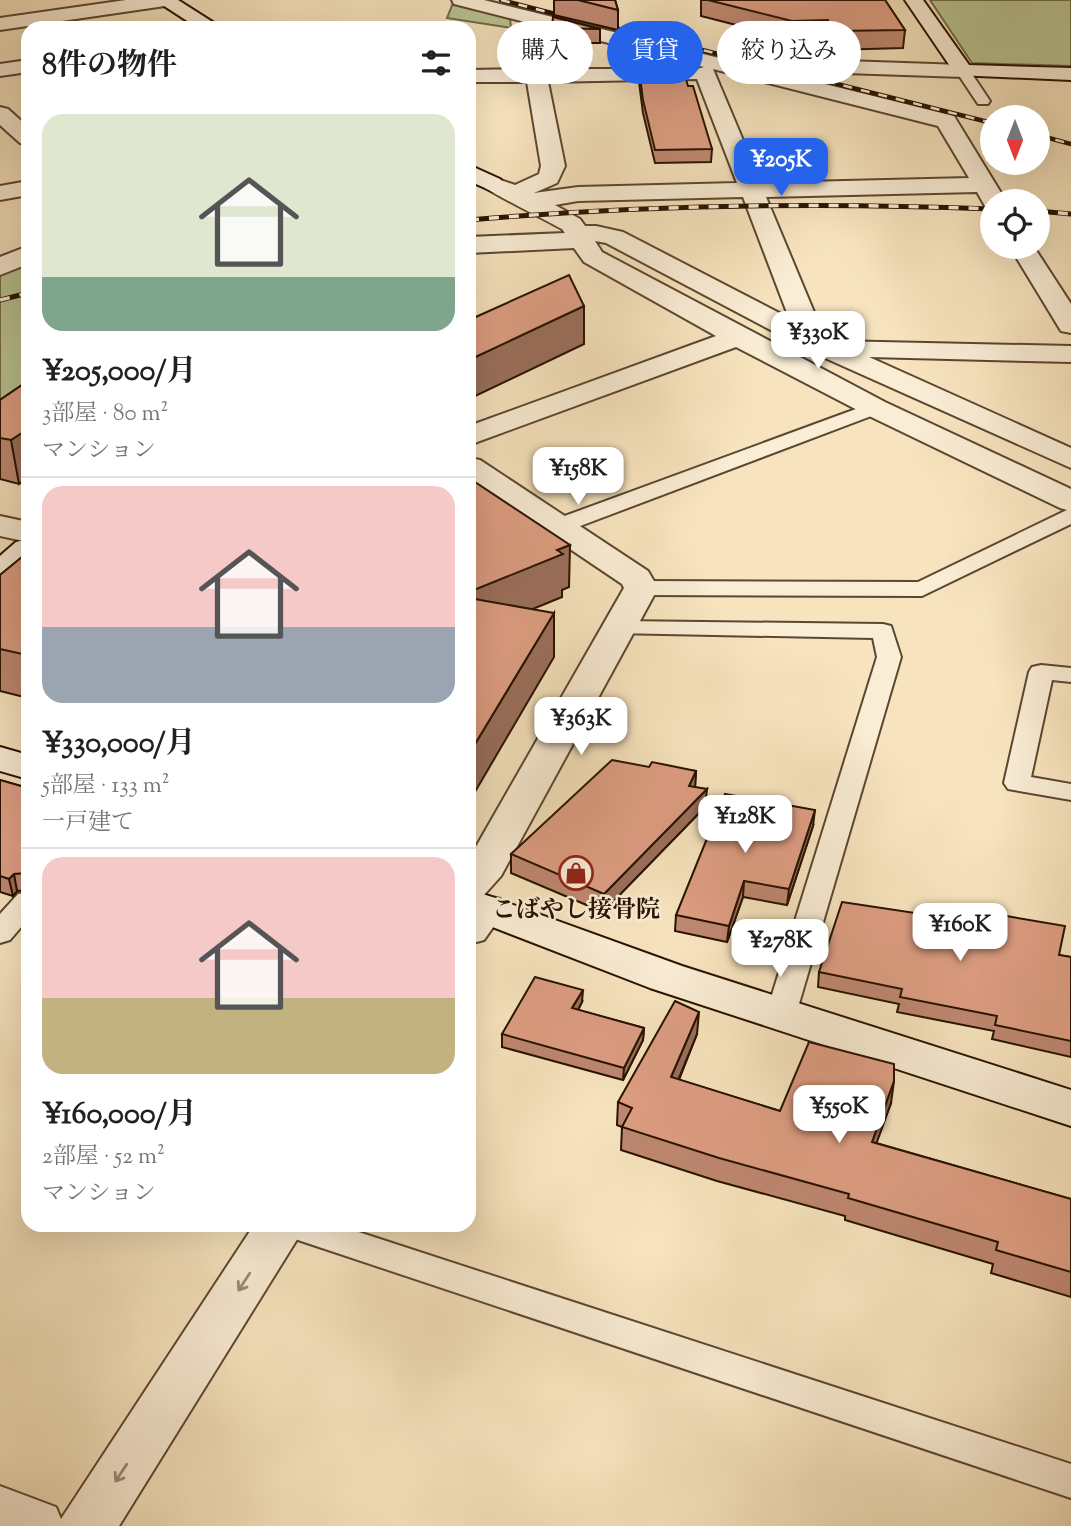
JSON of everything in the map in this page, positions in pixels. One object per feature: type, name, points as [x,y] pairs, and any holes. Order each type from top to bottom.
[{"type":"street","points":[[0,24],[164,0],[200,21]]},
{"type":"street","points":[[461,0],[711,68],[946,121],[987,189]]},
{"type":"street","points":[[914,0],[963,71]]},
{"type":"street","points":[[861,66],[1071,74]]},
{"type":"street","points":[[0,70],[21,67]]},
{"type":"street","points":[[593,73],[711,68]]},
{"type":"street","points":[[711,68],[753,189],[819,344]]},
{"type":"street","points":[[1041,73],[1071,94]]},
{"type":"street","points":[[476,76],[497,76]]},
{"type":"street","points":[[524,197],[549,178],[553,166],[539,84]]},
{"type":"street","points":[[480,187],[524,197],[753,189],[980,193]]},
{"type":"street","points":[[0,193],[21,189]]},
{"type":"street","points":[[524,197],[572,224],[593,257],[875,408],[1071,501]]},
{"type":"street","points":[[476,244],[580,237],[596,233],[614,237],[819,344],[1071,459]]},
{"type":"street","points":[[0,267],[21,257]]},
{"type":"street","points":[[1030,259],[1071,325]]},
{"type":"street","points":[[476,433],[738,337]]},
{"type":"street","points":[[819,344],[1071,354]]},
{"type":"street","points":[[476,472],[636,578],[641,589],[480,876],[476,894]]},
{"type":"street","points":[[0,526],[21,530]]},
{"type":"street","points":[[0,574],[21,555]]},
{"type":"street","points":[[476,908],[666,977],[1071,1108]]},
{"type":"street","points":[[86,1526],[276,1232]]},
{"type":"street","points":[[0,1512],[35,1526]]},
{"type":"lane","points":[[963,71],[983,101]]},
{"type":"lane","points":[[559,526],[875,408]]},
{"type":"lane","points":[[641,589],[922,589],[1071,515]]},
{"type":"lane","points":[[621,628],[883,631],[889,657],[781,1014]]},
{"type":"lane","points":[[1071,675],[1041,672],[1017,783],[1071,792]]},
{"type":"lane","points":[[0,933],[21,909]]},
{"type":"lane","points":[[316,1232],[1071,1481]]},
{"type":"green space","points":[[930,0],[1071,0],[1071,66],[972,63]]},
{"type":"green space","points":[[453,3],[510,18],[510,21],[497,21],[497,26],[447,18]]},
{"type":"green space","points":[[21,267],[21,404],[0,418],[0,273]]},
{"type":"building","points":[[578,0],[615,0],[618,10]]},
{"type":"building","points":[[708,0],[885,0],[905,30],[861,31],[861,21],[792,21]]},
{"type":"building","points":[[553,17],[569,21],[553,21]]},
{"type":"building","points":[[641,84],[693,86],[712,149],[655,150]]},
{"type":"building","points":[[569,275],[584,306],[476,357],[476,317]]},
{"type":"building","points":[[21,386],[21,434],[11,440],[0,438],[0,400]]},
{"type":"building","points":[[476,483],[570,545],[557,550],[563,554],[476,589]]},
{"type":"building","points":[[21,558],[21,654],[0,649],[0,575]]},
{"type":"building","points":[[476,599],[554,613],[476,742]]},
{"type":"building","points":[[612,760],[649,767],[652,762],[696,771],[689,786],[707,789],[604,894],[511,854]]},
{"type":"building","points":[[0,780],[21,786],[21,873],[14,874],[9,879],[0,876]]},
{"type":"building","points":[[725,794],[815,810],[789,889],[744,881],[729,926],[676,915]]},
{"type":"building","points":[[842,902],[961,920],[963,914],[976,917],[977,911],[1065,926],[1059,955],[1071,957],[1071,1041],[995,1025],[997,1016],[900,997],[902,989],[819,972]]},
{"type":"building","points":[[535,977],[583,990],[572,1008],[644,1028],[624,1068],[502,1034]]},
{"type":"building","points":[[675,1001],[699,1012],[671,1077],[780,1111],[809,1042],[894,1064],[894,1081],[872,1142],[1071,1199],[1071,1272],[996,1250],[998,1242],[848,1198],[849,1194],[719,1158],[622,1127],[632,1108],[618,1102]]},
{"type":"railway","points":[[501,0],[571,18]]},
{"type":"railway","points":[[599,24],[980,120]]},
{"type":"railway","points":[[1050,138],[1071,144]]},
{"type":"railway","points":[[476,219],[730,206],[980,209]]},
{"type":"railway","points":[[1050,212],[1071,214]]},
{"type":"railway","points":[[0,300],[21,295]]},
{"type":"place","name":"こばやし接骨院","points":[[576,873]]}]
